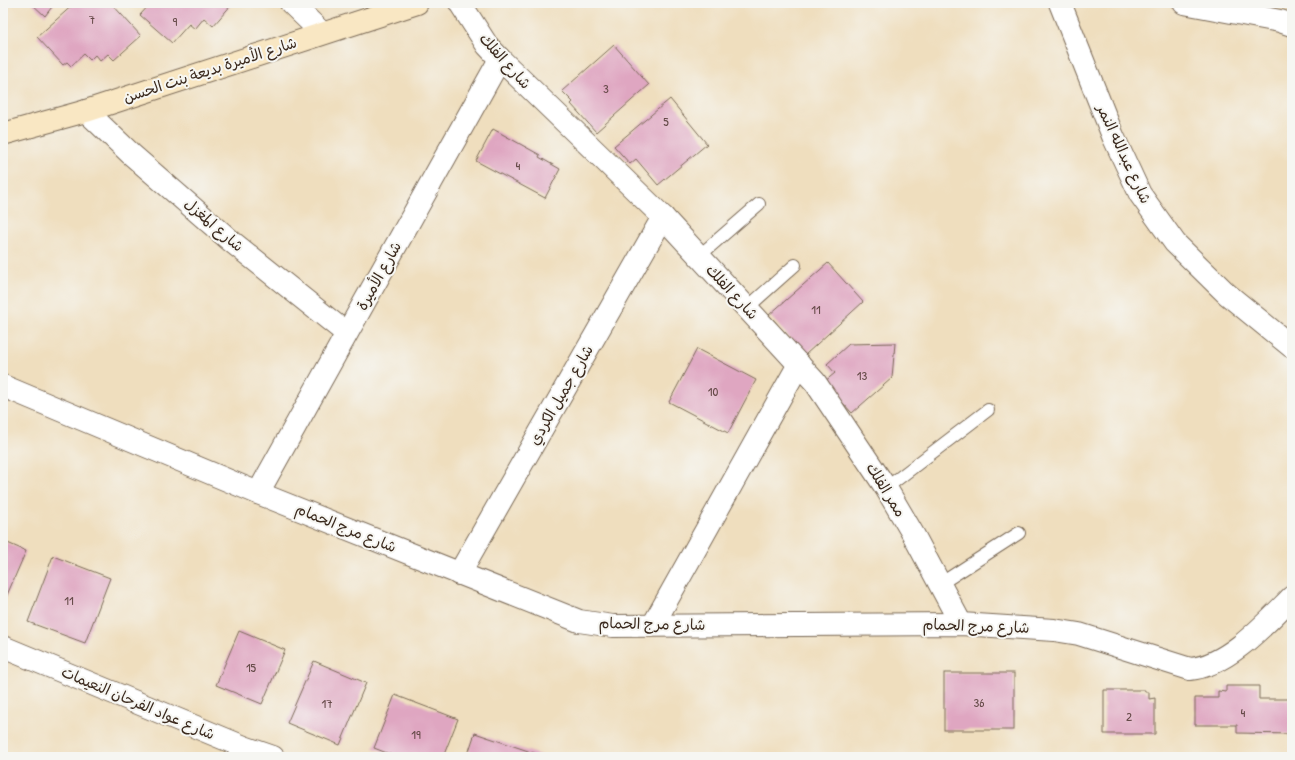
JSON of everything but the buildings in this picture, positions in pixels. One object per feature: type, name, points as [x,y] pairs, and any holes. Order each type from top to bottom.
[{"type":"street","points":[[291,3],[322,33]]},
{"type":"street","name":"شارع الأميرة بديعة بنت الحسن","points":[[3,134],[86,111],[417,3]]},
{"type":"street","name":"شارع الفلك","points":[[460,3],[487,45],[500,59],[664,217],[799,364]]},
{"type":"street","name":"شارع عبدالله النمر","points":[[1060,3],[1113,136],[1140,194],[1175,243],[1227,294],[1292,347]]},
{"type":"street","points":[[1184,3],[1280,21],[1292,25]]},
{"type":"street","name":"شارع الأميرة","points":[[258,493],[500,59]]},
{"type":"street","name":"شارع المغزل","points":[[86,111],[131,154],[231,241],[346,333]]},
{"type":"street","name":"شارع جميل الكردي","points":[[460,574],[664,217]]},
{"type":"street","points":[[653,625],[799,364]]},
{"type":"street","name":"ممر الفلك","points":[[799,364],[828,399],[886,488],[961,624]]},
{"type":"street","name":"شارع مرج الحمام","points":[[3,386],[258,493],[579,621],[613,626],[961,624],[1054,630],[1079,634],[1190,669],[1203,668],[1216,662],[1249,638],[1292,598]]},
{"type":"street","name":"شارع عواد الفرحان النعيمات","points":[[3,647],[241,752],[273,757]]},
{"type":"lane","points":[[699,256],[759,204]]},
{"type":"lane","points":[[747,308],[795,266]]},
{"type":"lane","points":[[886,488],[988,410]]},
{"type":"lane","points":[[940,584],[1019,532]]}]
